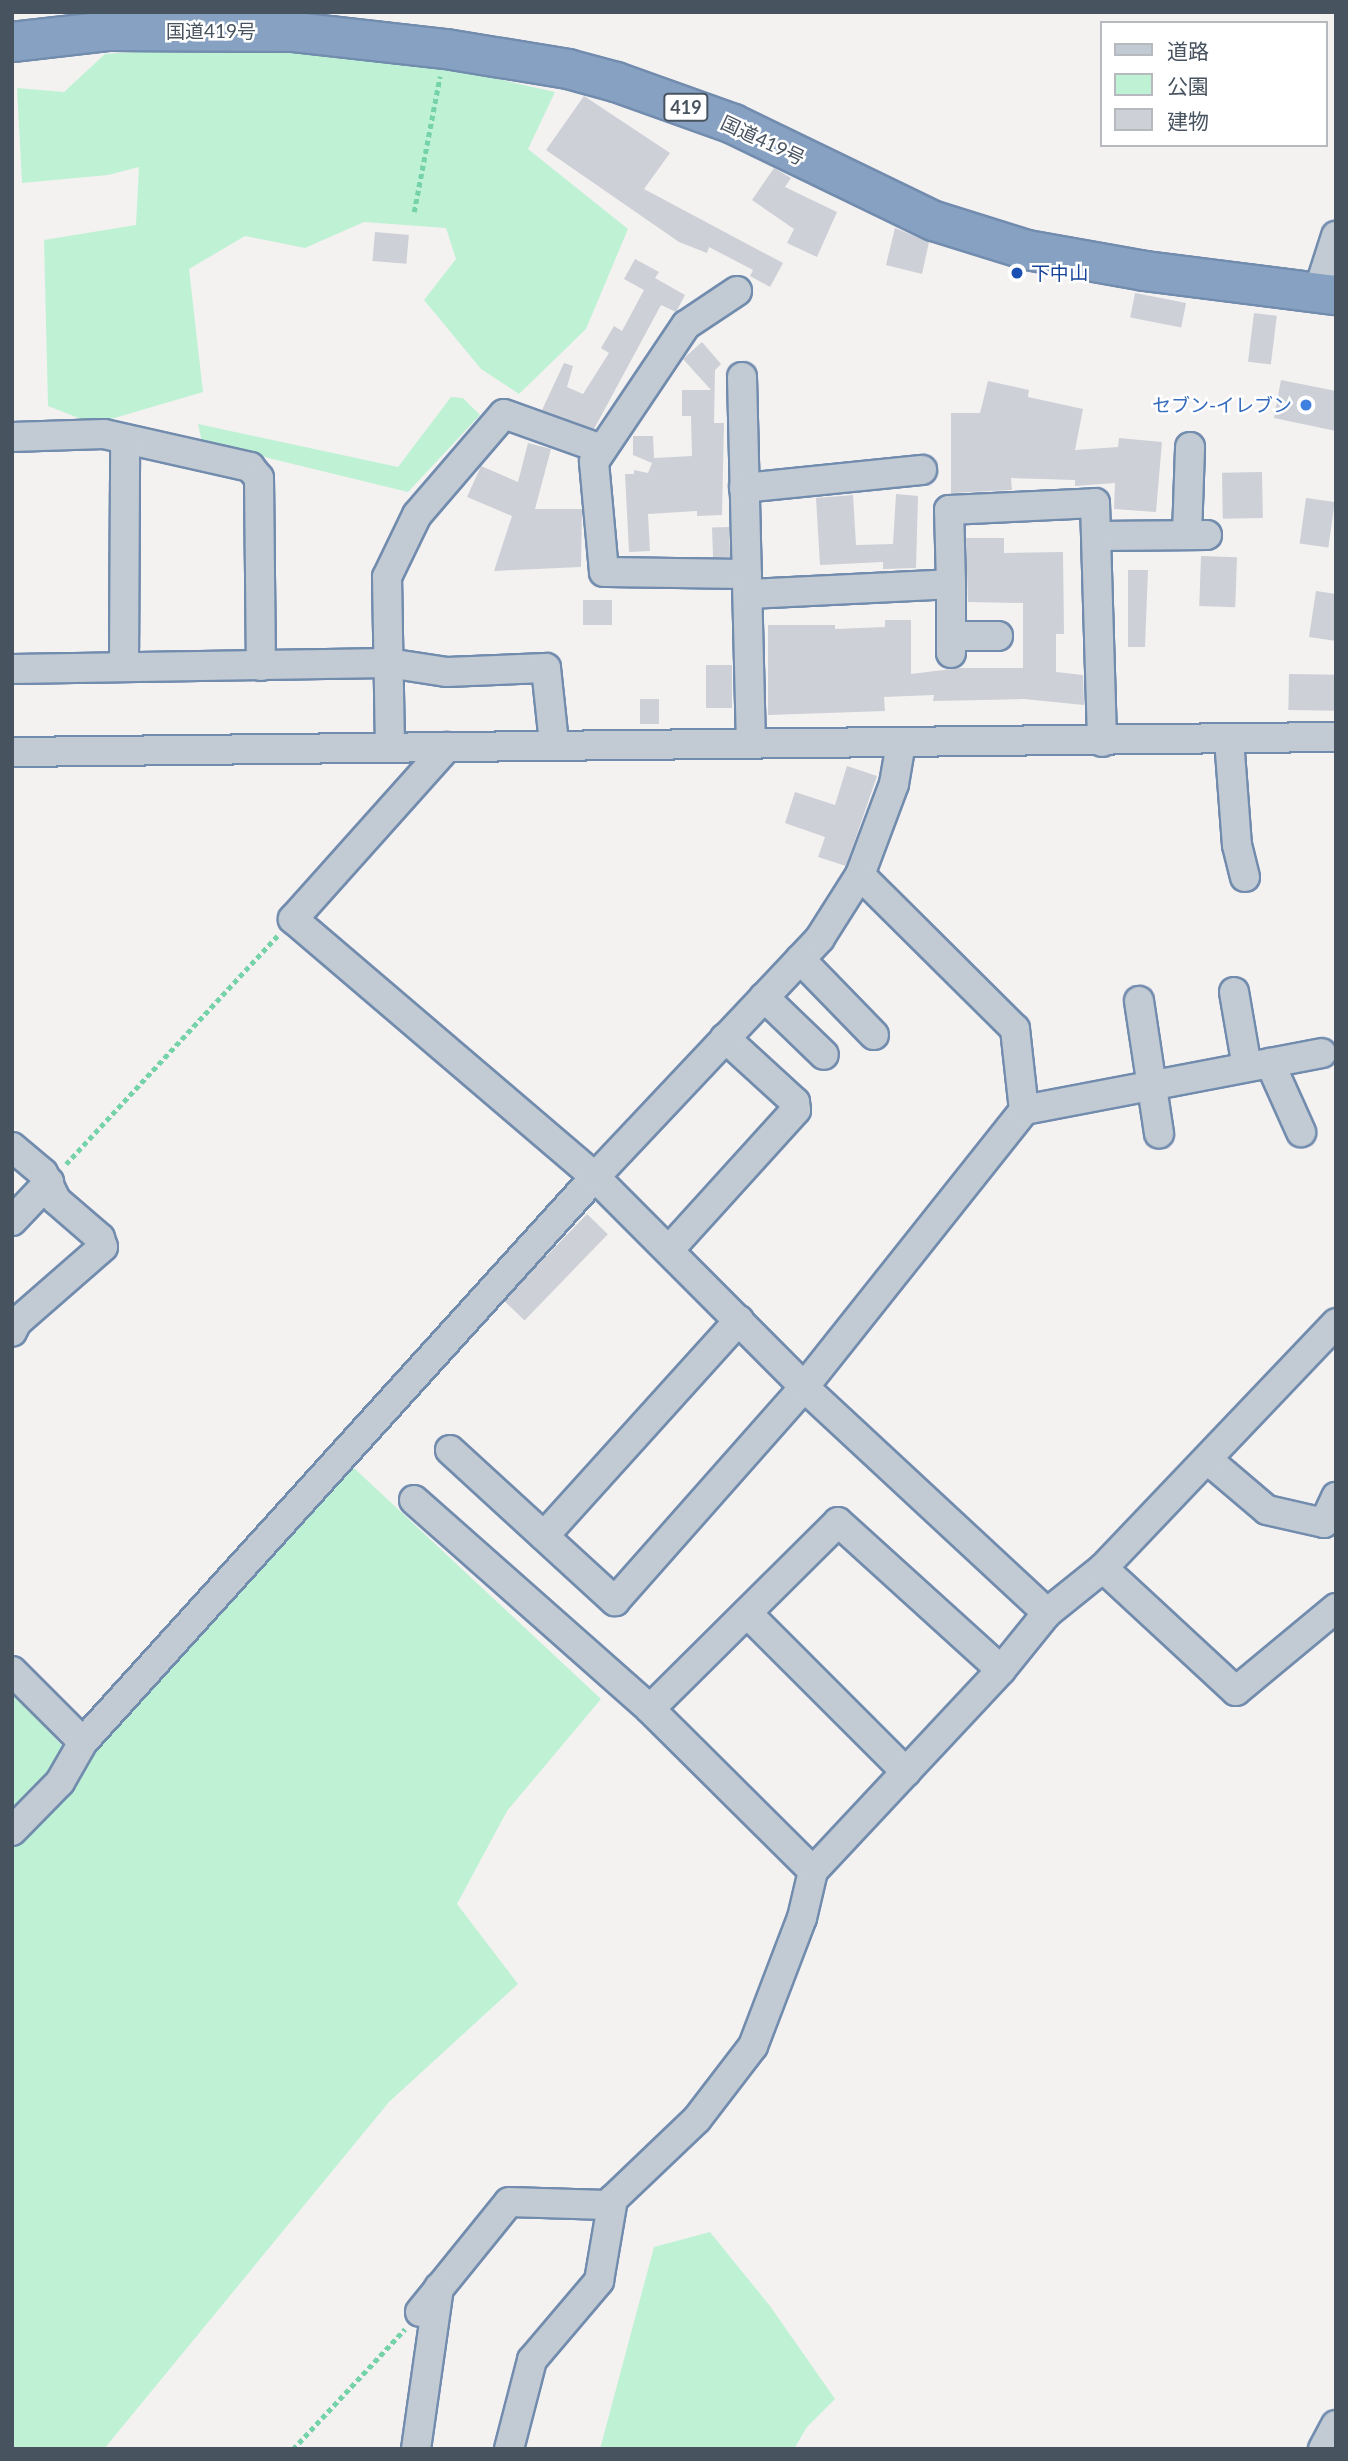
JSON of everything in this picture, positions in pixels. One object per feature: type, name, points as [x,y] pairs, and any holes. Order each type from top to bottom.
[{"type":"highway","name":"国道419号","points":[[12,42],[108,21],[297,22],[446,49],[616,82],[733,124],[934,221],[1027,250],[1145,271],[1327,293]]},
{"type":"street","points":[[1327,293],[1336,236]]},
{"type":"street","points":[[737,291],[686,325],[594,462],[604,572],[747,584],[951,584]]},
{"type":"street","points":[[742,377],[751,743]]},
{"type":"street","points":[[390,748],[387,577],[417,515],[504,414],[603,449]]},
{"type":"street","points":[[12,436],[104,434],[250,467],[259,478],[261,666]]},
{"type":"street","points":[[124,667],[125,440]]},
{"type":"street","points":[[1098,536],[1197,535],[1190,447]]},
{"type":"street","points":[[744,488],[922,470]]},
{"type":"street","points":[[999,636],[951,644],[948,510],[1095,503],[1102,742]]},
{"type":"street","points":[[12,669],[388,663],[447,672],[546,668],[554,743]]},
{"type":"street","points":[[12,752],[390,748],[554,743],[1102,742],[1336,737]]},
{"type":"street","points":[[1229,739],[1237,845],[1245,877]]},
{"type":"street","points":[[12,1831],[60,1782],[83,1742],[595,1177],[820,938],[860,875],[894,784],[901,743]]},
{"type":"street","points":[[447,747],[293,919],[595,1177],[804,1387],[1046,1613]]},
{"type":"street","points":[[860,875],[1015,1029],[1024,1110]]},
{"type":"street","points":[[800,959],[874,1035]]},
{"type":"street","points":[[1234,992],[1258,1065],[1301,1132]]},
{"type":"street","points":[[764,997],[824,1055]]},
{"type":"street","points":[[1139,1000],[1159,1133]]},
{"type":"street","points":[[668,1250],[796,1110],[795,1102],[725,1038]]},
{"type":"street","points":[[450,1450],[615,1601],[804,1387],[1024,1110],[1322,1053]]},
{"type":"street","points":[[12,1147],[48,1182],[56,1200],[100,1238],[103,1247],[17,1322],[12,1332]]},
{"type":"street","points":[[12,1221],[48,1182]]},
{"type":"street","points":[[544,1536],[739,1320]]},
{"type":"street","points":[[420,2312],[509,2202],[607,2204],[697,2119],[753,2046],[802,1918],[813,1871],[1001,1670],[1046,1613],[1103,1568],[1335,1325]]},
{"type":"street","points":[[1208,1460],[1267,1510],[1324,1523],[1336,1497]]},
{"type":"street","points":[[414,1500],[650,1709],[813,1871]]},
{"type":"street","points":[[650,1709],[838,1522],[1001,1670]]},
{"type":"street","points":[[1103,1568],[1236,1691],[1336,1608]]},
{"type":"street","points":[[747,1613],[906,1772]]},
{"type":"street","points":[[12,1671],[83,1742]]},
{"type":"street","points":[[509,2449],[532,2360],[599,2281],[613,2199]]},
{"type":"street","points":[[416,2449],[439,2288]]},
{"type":"street","points":[[1323,2449],[1336,2425]]},
{"type":"path","points":[[414,212],[446,49]]},
{"type":"path","points":[[48,1182],[293,919]]},
{"type":"path","points":[[293,2449],[420,2312]]},
{"type":"green space","points":[[209,47],[409,59],[555,92],[528,149],[628,229],[586,329],[519,394],[481,369],[424,300],[456,259],[446,228],[364,222],[305,248],[245,236],[189,269],[203,392],[94,424],[48,406],[44,240],[136,225],[139,167],[108,175],[22,183],[17,88],[64,92],[105,54]]},
{"type":"green space","points":[[451,397],[463,398],[480,415],[408,492],[202,442],[198,424],[398,467]]},
{"type":"green space","points":[[354,1468],[601,1699],[507,1811],[457,1904],[518,1984],[389,2102],[104,2449],[12,2449],[12,1693],[77,1761]]},
{"type":"green space","points":[[710,2232],[770,2306],[835,2399],[807,2427],[794,2449],[600,2449],[654,2247]]},
{"type":"building","points":[[584,96],[670,153],[644,189],[783,263],[770,287],[750,276],[753,270],[709,247],[707,253],[679,242],[546,150]]},
{"type":"building","points":[[774,168],[791,178],[785,187],[837,212],[817,257],[787,243],[794,229],[752,200]]},
{"type":"building","points":[[895,228],[929,242],[922,274],[886,265]]},
{"type":"building","points":[[375,232],[409,235],[406,264],[372,261]]},
{"type":"building","points":[[635,259],[659,272],[655,278],[685,295],[676,312],[661,305],[594,429],[542,410],[564,363],[573,366],[567,387],[583,394],[609,353],[601,348],[614,326],[622,331],[644,290],[624,279]]},
{"type":"building","points":[[1135,293],[1186,303],[1181,327],[1130,318]]},
{"type":"building","points":[[1254,313],[1277,316],[1271,364],[1248,362]]},
{"type":"building","points":[[702,342],[721,364],[715,370],[714,423],[724,423],[722,515],[697,516],[697,511],[648,514],[650,551],[629,552],[625,474],[634,474],[634,470],[648,473],[652,463],[633,455],[633,436],[653,436],[654,458],[692,456],[691,416],[682,416],[682,390],[711,390],[683,359]]},
{"type":"building","name":"セブン-イレブン","points":[[1281,380],[1336,391],[1336,431],[1274,418]]},
{"type":"building","points":[[988,381],[1029,390],[1028,397],[1083,409],[1075,450],[1118,447],[1119,438],[1162,442],[1156,512],[1114,509],[1115,483],[1075,486],[1075,480],[1011,478],[1012,490],[951,493],[951,413],[980,413]]},
{"type":"building","points":[[528,443],[551,449],[535,509],[582,509],[581,567],[494,571],[512,516],[467,497],[481,466],[518,482]]},
{"type":"building","points":[[1262,472],[1263,518],[1223,519],[1222,473]]},
{"type":"building","points":[[896,494],[918,496],[916,568],[883,569],[883,562],[820,565],[816,498],[853,495],[856,545],[893,544]]},
{"type":"building","points":[[1306,498],[1335,502],[1328,548],[1300,544]]},
{"type":"building","points":[[729,527],[730,557],[713,558],[712,528]]},
{"type":"building","points":[[966,538],[1004,538],[1004,553],[1063,552],[1064,634],[1056,634],[1056,672],[1083,675],[1084,705],[1024,699],[933,701],[934,695],[884,697],[885,711],[768,715],[768,625],[835,625],[835,629],[885,627],[885,620],[911,620],[911,674],[959,668],[1023,668],[1023,603],[968,602]]},
{"type":"building","points":[[1201,556],[1237,557],[1235,607],[1199,606]]},
{"type":"building","points":[[1128,570],[1148,570],[1145,647],[1128,647]]},
{"type":"building","points":[[1316,591],[1336,594],[1336,641],[1309,637]]},
{"type":"building","points":[[583,600],[612,600],[612,625],[583,625]]},
{"type":"building","points":[[706,665],[732,665],[732,708],[706,708]]},
{"type":"building","points":[[1289,674],[1336,675],[1335,711],[1288,710]]},
{"type":"building","points":[[640,699],[659,699],[659,724],[640,724]]},
{"type":"building","points":[[847,766],[877,776],[846,866],[818,857],[825,837],[785,823],[795,792],[835,805]]},
{"type":"building","points":[[587,1214],[608,1234],[525,1320],[504,1300]]},
{"type":"place","name":"下中山","points":[[1017,273]]},
{"type":"place","name":"セブン-イレブン","points":[[1306,405]]}]
